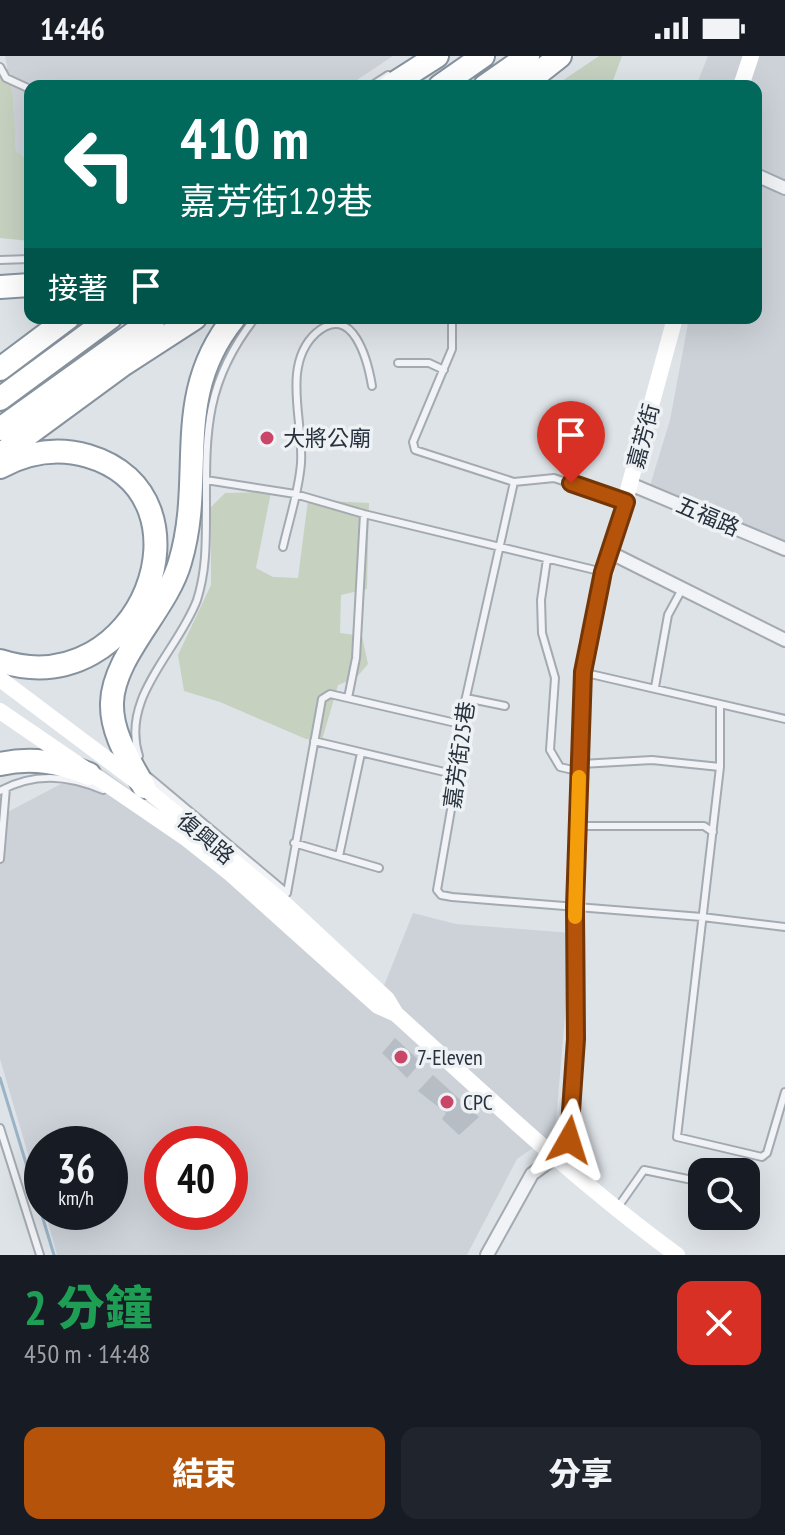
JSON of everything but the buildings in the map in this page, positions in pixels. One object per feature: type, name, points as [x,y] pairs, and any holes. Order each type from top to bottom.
[{"type":"highway","points":[[393,78],[437,56]]},
{"type":"highway","points":[[449,80],[483,56]]},
{"type":"highway","points":[[494,80],[528,56]]},
{"type":"highway","points":[[530,80],[560,56]]},
{"type":"highway","points":[[0,287],[24,285]]},
{"type":"highway","points":[[0,369],[60,324]]},
{"type":"highway","points":[[0,399],[102,324]]},
{"type":"highway","points":[[0,429],[147,324]]},
{"type":"highway","points":[[0,455],[124,364],[186,324]]},
{"type":"highway","points":[[143,797],[114,726],[112,702],[126,661],[163,602],[180,565],[188,531],[192,423],[197,393],[206,364],[230,324]]},
{"type":"highway","points":[[0,467],[30,454],[49,450],[74,452],[98,459],[133,484],[146,506],[156,549],[155,569],[146,595],[135,614],[109,644],[86,657],[62,665],[35,666],[0,661]]},
{"type":"highway","points":[[0,764],[26,759],[72,767],[89,774]]},
{"type":"main road","points":[[743,80],[751,56]]},
{"type":"main road","name":"嘉芳街","points":[[555,1157],[569,1140],[572,1126],[583,672],[603,572],[626,502],[673,324]]},
{"type":"main road","name":"復興路","points":[[0,679],[143,797],[378,1006],[396,1014]]},
{"type":"main road","name":"復興路","points":[[0,711],[89,774],[143,797],[286,899],[387,999],[396,1014],[616,1211],[677,1255]]},
{"type":"street","points":[[762,178],[785,188]]},
{"type":"street","name":"五福路","points":[[630,484],[785,549]]},
{"type":"street","points":[[611,553],[681,591],[785,640]]},
{"type":"street","points":[[487,1255],[532,1174],[555,1157]]},
{"type":"lane","points":[[0,67],[6,78],[24,86]]},
{"type":"lane","points":[[0,260],[24,259]]},
{"type":"lane","points":[[250,324],[239,339],[213,393],[207,427],[206,557],[199,591],[185,624],[144,694],[135,736],[144,771],[160,789],[286,899]]},
{"type":"lane","points":[[453,324],[455,336],[413,442],[415,450],[514,482],[554,478],[626,502]]},
{"type":"lane","points":[[283,547],[301,464],[298,367],[305,348],[316,334],[334,325],[345,328],[355,336],[366,354],[372,386]]},
{"type":"lane","points":[[398,363],[429,363],[444,370]]},
{"type":"lane","points":[[206,480],[295,494],[364,514],[603,572]]},
{"type":"lane","name":"嘉芳街25巷","points":[[514,482],[460,724],[457,775],[437,890],[441,895],[575,907]]},
{"type":"lane","points":[[348,698],[356,658],[364,514]]},
{"type":"lane","points":[[547,559],[541,600],[542,633],[555,678],[550,750],[560,767],[579,768],[652,760],[720,767]]},
{"type":"lane","points":[[655,687],[668,615],[681,591]]},
{"type":"lane","points":[[583,672],[785,719]]},
{"type":"lane","points":[[286,899],[322,699],[330,694],[460,724]]},
{"type":"lane","points":[[466,698],[505,706]]},
{"type":"lane","points":[[720,704],[720,767],[677,1137],[762,1157],[767,1153],[785,1092]]},
{"type":"lane","points":[[314,741],[457,775]]},
{"type":"lane","points":[[339,856],[361,753]]},
{"type":"lane","points":[[0,859],[3,790],[26,780],[54,776],[143,797]]},
{"type":"lane","points":[[578,825],[704,826],[713,832]]},
{"type":"lane","points":[[294,843],[379,868]]},
{"type":"lane","points":[[575,907],[785,927]]},
{"type":"lane","points":[[0,1128],[40,1255]]},
{"type":"lane","points":[[616,1211],[644,1170],[688,1179]]},
{"type":"shaded area","points":[[5,56],[393,56],[357,80],[24,80],[24,157],[16,151],[13,96]]},
{"type":"shaded area","points":[[708,56],[785,56],[785,549],[649,489],[670,420],[688,324],[762,324],[762,80],[698,80]]},
{"type":"shaded area","points":[[97,765],[198,839],[381,993],[413,913],[456,924],[572,933],[555,1133],[517,1159],[467,1255],[57,1255],[50,1230],[128,1230],[128,1126],[24,1126],[24,1141],[0,1059],[0,816]]},
{"type":"green space","points":[[599,56],[622,56],[613,80],[563,80]]},
{"type":"green space","points":[[0,69],[8,69],[16,151],[24,157],[24,240],[0,238]]},
{"type":"green space","points":[[271,492],[256,568],[273,577],[298,578],[308,500],[369,503],[367,589],[341,595],[340,633],[362,636],[368,664],[356,678],[338,685],[322,740],[306,739],[220,702],[184,691],[178,655],[211,585],[211,507],[225,493]]},
{"type":"waterway","points":[[0,1078],[54,1255]]},
{"type":"slow traffic","points":[[575,917],[579,777]]},
{"type":"place","name":"大將公廟","points":[[267,438]]},
{"type":"place","name":"7-Eleven","points":[[401,1057]]},
{"type":"place","name":"CPC","points":[[447,1102]]},
{"type":"route","points":[[569,1140],[576,1039],[575,907],[583,672],[586,644],[603,572],[626,502],[571,483]]}]
